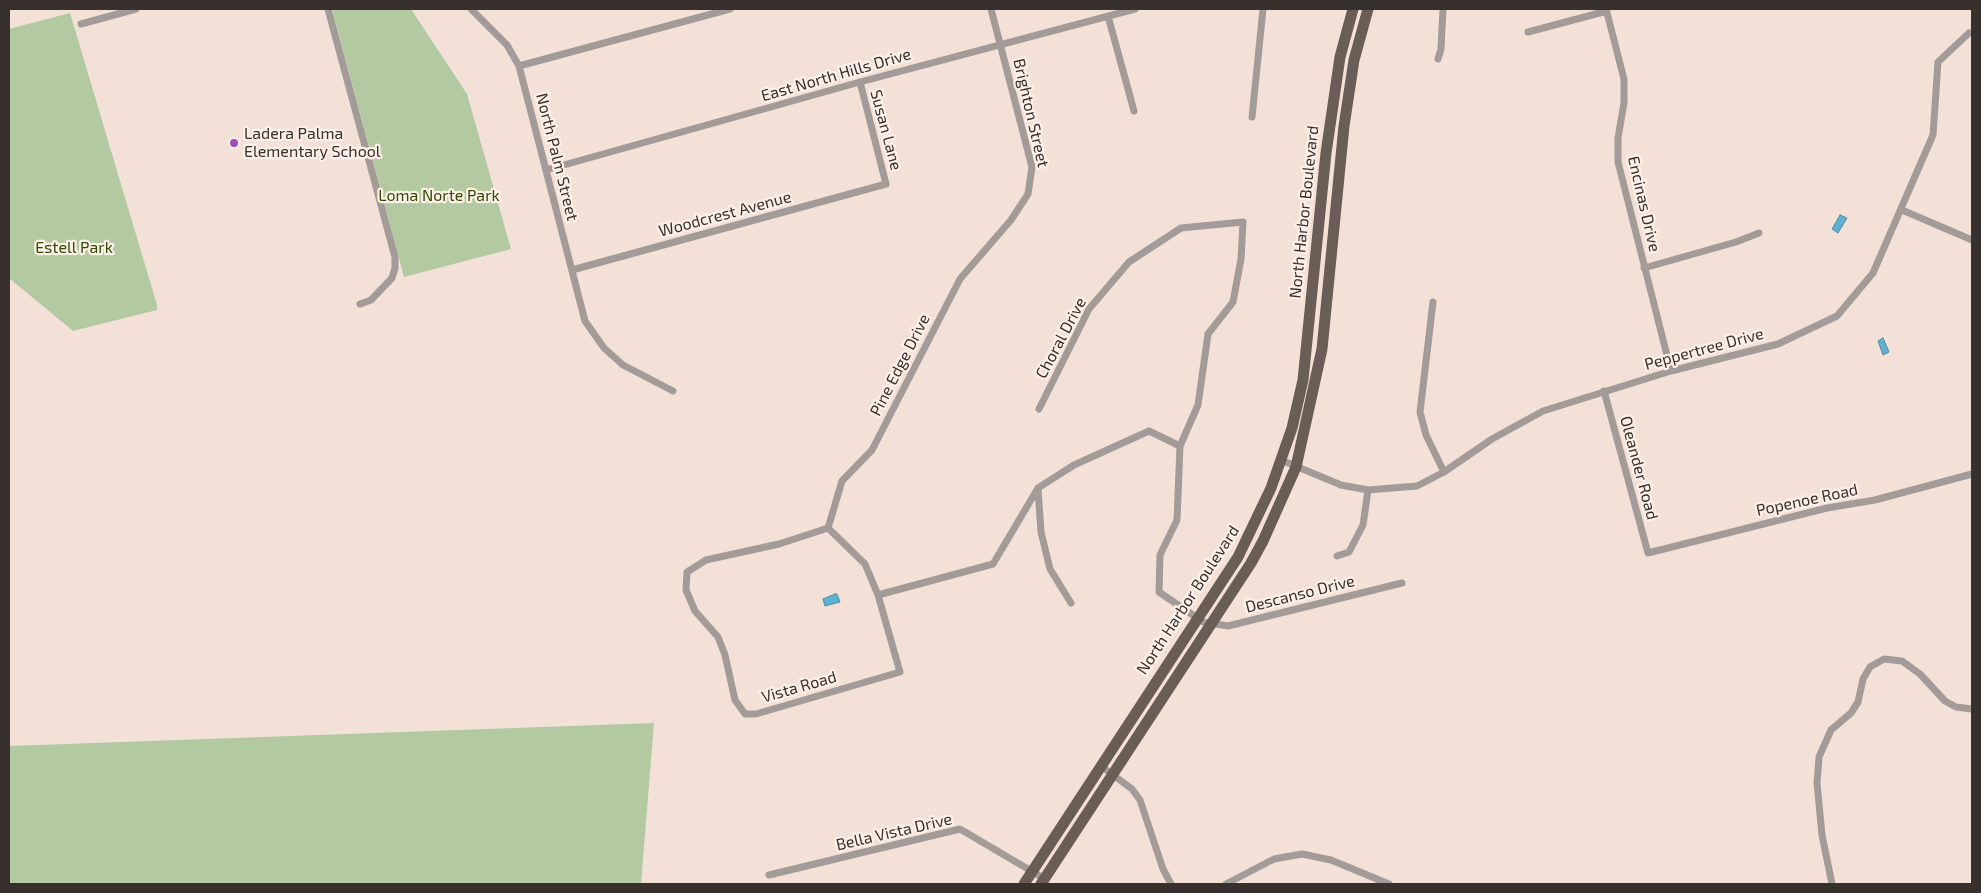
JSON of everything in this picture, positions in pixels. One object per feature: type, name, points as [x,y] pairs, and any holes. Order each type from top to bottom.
[{"type":"main road","name":"North Harbor Boulevard","points":[[1043,882],[1114,775],[1204,621],[1251,533],[1281,460],[1292,428],[1303,380],[1318,220],[1330,122],[1340,57],[1353,9]]},
{"type":"main road","name":"North Harbor Boulevard","points":[[1024,884],[1101,766],[1263,541],[1296,467],[1316,384],[1322,349],[1344,126],[1354,60],[1368,9]]},
{"type":"street","points":[[81,24],[136,9]]},
{"type":"street","points":[[328,9],[395,256],[395,268],[392,278],[372,300],[360,304]]},
{"type":"street","name":"North Palm Street","points":[[471,9],[507,45],[519,66],[585,321],[604,348],[623,365],[673,391]]},
{"type":"street","points":[[519,66],[730,9]]},
{"type":"street","name":"Brighton Street","points":[[991,9],[1032,167],[1028,194],[1011,220]]},
{"type":"street","name":"East North Hills Drive","points":[[546,170],[860,82],[1134,9]]},
{"type":"street","points":[[1252,117],[1263,9]]},
{"type":"street","points":[[1438,59],[1441,48],[1443,9]]},
{"type":"street","points":[[1528,32],[1606,10]]},
{"type":"street","name":"Encinas Drive","points":[[1606,10],[1624,79],[1624,103],[1618,138],[1618,162],[1671,371]]},
{"type":"street","points":[[1108,16],[1134,111]]},
{"type":"street","name":"Peppertree Drive","points":[[1281,460],[1341,485],[1368,490],[1417,486],[1444,472],[1492,439],[1543,410],[1671,371],[1778,344],[1837,316],[1873,273],[1933,135],[1938,62],[1969,33]]},
{"type":"street","name":"Susan Lane","points":[[860,82],[886,184]]},
{"type":"street","name":"Woodcrest Avenue","points":[[572,270],[886,184]]},
{"type":"street","points":[[1902,210],[1972,240]]},
{"type":"street","name":"Pine Edge Drive","points":[[828,528],[842,481],[872,450],[960,279],[1011,220]]},
{"type":"street","name":"Choral Drive","points":[[1039,409],[1089,309],[1129,262],[1181,228],[1242,222],[1241,259],[1233,302],[1208,334],[1198,405],[1180,446]]},
{"type":"street","points":[[1644,268],[1736,242],[1759,233]]},
{"type":"street","points":[[1433,302],[1420,412],[1426,435],[1444,472]]},
{"type":"street","name":"Oleander Road","points":[[1604,391],[1648,553]]},
{"type":"street","points":[[878,595],[993,564],[1038,488],[1074,465],[1149,431],[1180,446],[1177,520],[1160,555],[1160,592],[1204,621]]},
{"type":"street","name":"Popenoe Road","points":[[1648,553],[1827,508],[1875,500],[1972,474]]},
{"type":"street","points":[[1038,488],[1041,532],[1050,569],[1071,603]]},
{"type":"street","points":[[1337,556],[1349,552],[1363,525],[1368,490]]},
{"type":"street","name":"Vista Road","points":[[828,528],[865,564],[878,595],[900,672],[756,714],[745,714],[736,700],[725,655],[718,637],[695,611],[686,590],[687,572],[706,560],[779,544],[828,528]]},
{"type":"street","name":"Descanso Drive","points":[[1204,621],[1228,626],[1402,583]]},
{"type":"street","points":[[1832,884],[1822,835],[1817,783],[1818,757],[1831,730],[1855,708],[1864,679],[1870,667],[1884,659],[1902,661],[1920,674],[1945,702],[1956,707],[1972,709]]},
{"type":"street","points":[[1101,766],[1132,789],[1140,800],[1163,870],[1171,884]]},
{"type":"street","name":"Bella Vista Drive","points":[[769,875],[960,829],[1033,871],[1043,882]]},
{"type":"street","points":[[1226,884],[1274,859],[1302,854],[1331,860],[1389,884]]},
{"type":"green space","name":"Loma Norte Park","points":[[332,9],[411,9],[467,94],[511,249],[404,277]]},
{"type":"green space","name":"Estell Park","points":[[70,13],[157,305],[157,310],[73,331],[9,278],[9,29]]},
{"type":"green space","points":[[654,723],[641,884],[9,884],[9,746]]},
{"type":"water","points":[[1840,215],[1847,218],[1838,233],[1832,229]]},
{"type":"water","points":[[1883,338],[1889,352],[1883,355],[1878,341]]},
{"type":"water","points":[[837,594],[840,602],[825,606],[823,599]]},
{"type":"place","name":"Ladera Palma Elementary School","points":[[234,143]]}]
